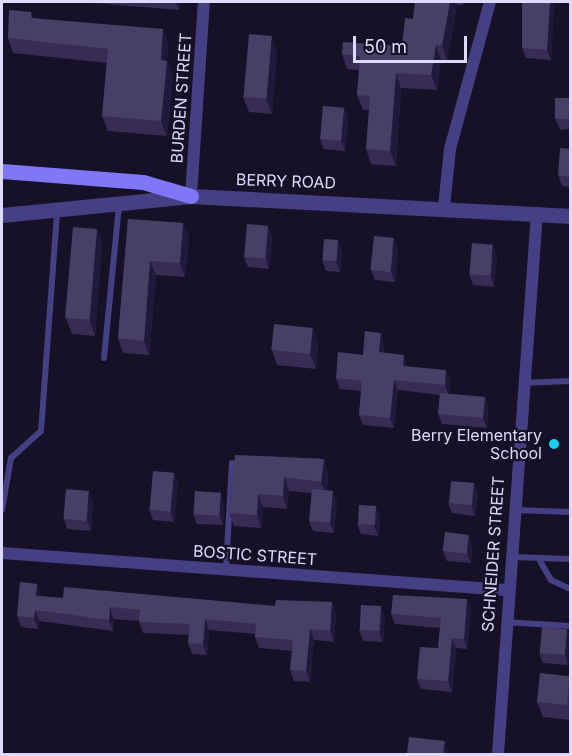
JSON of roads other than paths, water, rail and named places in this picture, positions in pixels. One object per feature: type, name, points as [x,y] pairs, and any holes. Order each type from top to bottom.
[{"type":"main road","points":[[2,171],[143,182],[192,196]]},
{"type":"street","name":"BURDEN STREET","points":[[192,196],[204,2]]},
{"type":"street","points":[[444,207],[450,149],[490,2]]},
{"type":"street","name":"BERRY ROAD","points":[[2,215],[192,196],[444,207],[570,216]]},
{"type":"street","name":"SCHNEIDER STREET","points":[[498,754],[506,590],[537,213]]},
{"type":"street","name":"BOSTIC STREET","points":[[2,553],[506,590]]},
{"type":"lane","points":[[104,358],[120,204]]},
{"type":"lane","points":[[2,510],[11,458],[41,431],[57,210]]},
{"type":"lane","points":[[523,383],[570,381]]},
{"type":"lane","points":[[226,569],[232,464]]},
{"type":"lane","points":[[513,511],[570,512]]},
{"type":"lane","points":[[509,557],[540,561],[570,560]]},
{"type":"lane","points":[[540,561],[551,580],[570,589]]},
{"type":"lane","points":[[505,622],[570,626]]},
{"type":"place","name":"Berry Elementary School","points":[[554,444]]}]
